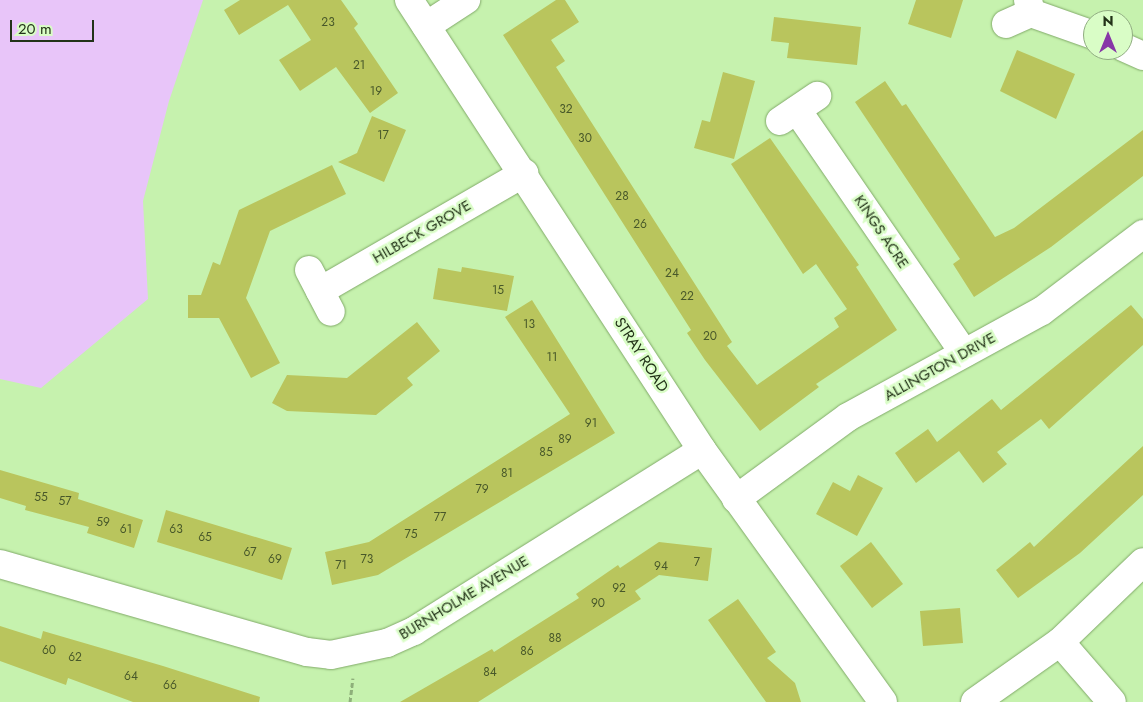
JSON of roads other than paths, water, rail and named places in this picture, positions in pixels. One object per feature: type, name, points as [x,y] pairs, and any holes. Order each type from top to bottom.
[{"type":"street","name":"STRAY ROAD","points":[[409,0],[524,172],[702,450],[883,702]]},
{"type":"street","points":[[426,26],[466,0]]},
{"type":"street","points":[[1006,24],[1029,6],[1083,30]]},
{"type":"street","name":"KINGS ACRE","points":[[798,109],[964,353]]},
{"type":"street","name":"HILBECK GROVE","points":[[320,291],[524,172]]},
{"type":"street","name":"ALLINGTON DRIVE","points":[[736,499],[848,417],[1042,311],[1143,234]]},
{"type":"street","name":"BURNHOLME AVENUE","points":[[0,564],[307,652],[331,655],[387,643],[414,631],[702,450]]},
{"type":"street","points":[[974,702],[1060,642],[1143,562]]},
{"type":"street","points":[[1060,642],[1112,702]]}]
